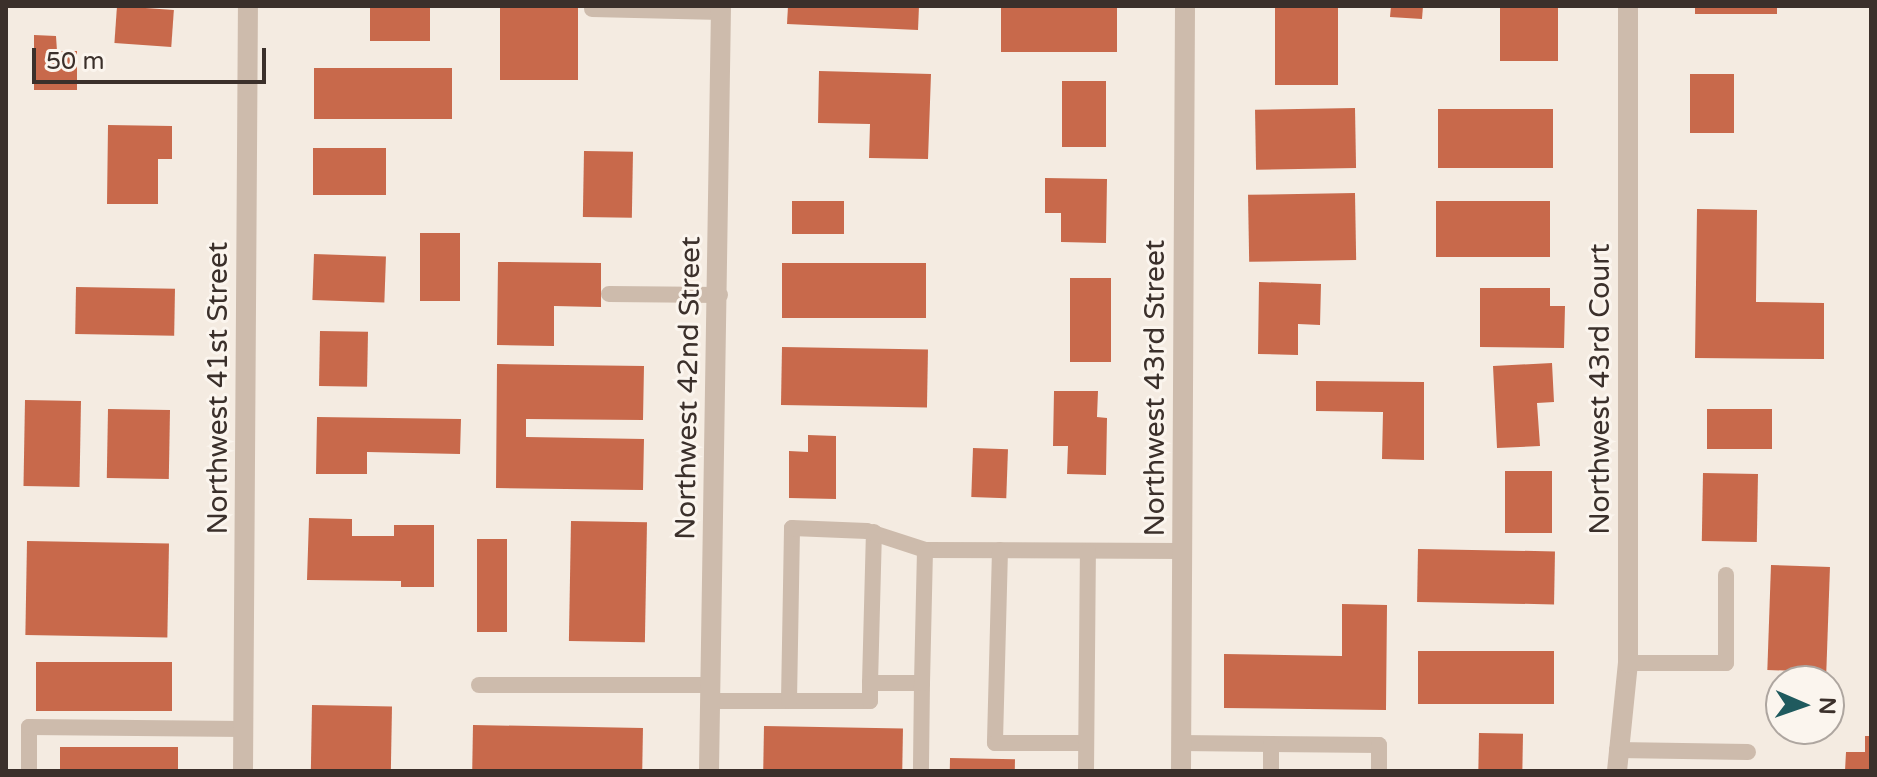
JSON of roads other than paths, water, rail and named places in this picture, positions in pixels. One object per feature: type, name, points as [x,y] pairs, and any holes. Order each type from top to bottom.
[{"type":"street","name":"Northwest 41st Street","points":[[243,771],[248,6]]},
{"type":"street","name":"Northwest 43rd Street","points":[[1181,771],[1185,6]]},
{"type":"street","name":"Northwest 43rd Court","points":[[1617,761],[1628,663],[1628,6]]},
{"type":"street","name":"Northwest 42nd Street","points":[[709,771],[720,295],[721,9]]},
{"type":"lane","points":[[592,9],[721,9]]},
{"type":"lane","points":[[609,294],[720,295]]},
{"type":"lane","points":[[789,701],[792,528],[874,532],[925,550],[1182,551]]},
{"type":"lane","points":[[479,685],[709,693],[789,701],[870,701],[874,532]]},
{"type":"lane","points":[[921,771],[925,550]]},
{"type":"lane","points":[[1000,550],[995,743],[1086,743]]},
{"type":"lane","points":[[1086,771],[1088,551]]},
{"type":"lane","points":[[1628,663],[1726,663],[1726,575]]},
{"type":"lane","points":[[870,683],[922,683]]},
{"type":"lane","points":[[29,771],[29,727],[244,729]]},
{"type":"lane","points":[[1181,743],[1379,745],[1379,771]]},
{"type":"lane","points":[[1271,744],[1271,771]]},
{"type":"lane","points":[[1617,761],[1748,752]]}]
